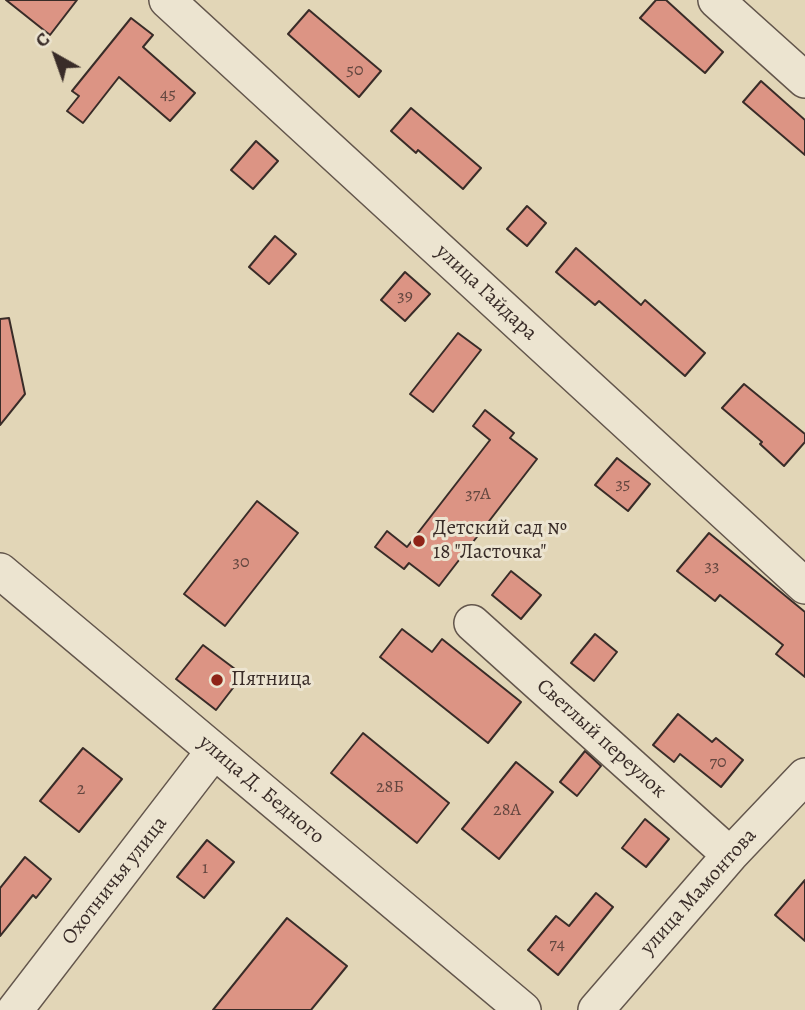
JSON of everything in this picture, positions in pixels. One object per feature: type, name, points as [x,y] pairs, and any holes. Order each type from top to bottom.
[{"type":"street","name":"улица Гайдара","points":[[167,0],[805,586]]},
{"type":"street","points":[[716,0],[805,80]]},
{"type":"street","name":"улица Д. Бедного","points":[[0,571],[523,1010]]},
{"type":"street","name":"Светлый переулок","points":[[472,623],[730,855]]},
{"type":"street","name":"Охотничья улица","points":[[15,1010],[214,751]]},
{"type":"street","name":"улица Мамонтова","points":[[596,1010],[730,855],[805,776]]},
{"type":"building","points":[[6,0],[77,0],[50,35]]},
{"type":"building","points":[[656,0],[666,0],[723,52],[705,73],[640,18]]},
{"type":"building","points":[[309,10],[381,71],[359,97],[288,34]]},
{"type":"building","points":[[131,18],[153,35],[143,47],[195,93],[170,121],[119,77],[83,123],[67,111],[79,96],[72,91]]},
{"type":"building","points":[[761,81],[805,120],[805,155],[743,102]]},
{"type":"building","points":[[411,108],[481,168],[463,189],[418,150],[416,153],[391,131]]},
{"type":"building","points":[[256,141],[278,161],[253,189],[231,170]]},
{"type":"building","points":[[527,206],[546,223],[527,246],[507,229]]},
{"type":"building","points":[[275,236],[296,254],[269,284],[249,267]]},
{"type":"building","points":[[576,248],[641,305],[645,300],[705,353],[685,376],[599,301],[595,305],[556,272]]},
{"type":"building","points":[[405,272],[430,294],[405,321],[381,300]]},
{"type":"building","points":[[9,318],[25,394],[0,425],[0,319]]},
{"type":"building","points":[[458,333],[481,350],[433,412],[410,394]]},
{"type":"building","points":[[744,384],[805,434],[805,442],[784,466],[760,444],[762,442],[722,408]]},
{"type":"building","points":[[485,410],[514,433],[510,438],[537,459],[439,586],[409,563],[404,569],[375,547],[387,531],[407,547],[490,440],[473,426]]},
{"type":"building","points":[[617,458],[650,484],[628,511],[595,485]]},
{"type":"building","points":[[257,501],[298,533],[225,626],[184,594]]},
{"type":"building","points":[[709,533],[805,612],[805,677],[776,654],[783,645],[720,595],[715,601],[677,571]]},
{"type":"building","points":[[511,571],[541,595],[521,619],[492,595]]},
{"type":"building","points":[[402,629],[432,652],[442,639],[521,702],[488,743],[380,657]]},
{"type":"building","points":[[595,634],[617,652],[594,681],[571,663]]},
{"type":"building","points":[[203,645],[243,675],[216,710],[176,679]]},
{"type":"building","points":[[678,714],[712,742],[716,738],[743,760],[721,787],[680,754],[674,762],[653,745]]},
{"type":"building","points":[[363,733],[449,803],[417,843],[331,773]]},
{"type":"building","points":[[83,748],[122,779],[79,832],[40,801]]},
{"type":"building","points":[[585,751],[601,766],[577,796],[560,782]]},
{"type":"building","points":[[516,762],[553,792],[499,859],[462,829]]},
{"type":"building","points":[[645,819],[669,839],[646,867],[622,848]]},
{"type":"building","points":[[207,840],[234,862],[204,898],[177,877]]},
{"type":"building","points":[[25,857],[51,879],[36,898],[33,895],[0,936],[0,888]]},
{"type":"building","points":[[805,880],[805,941],[775,915]]},
{"type":"building","points":[[596,893],[613,907],[558,975],[528,950],[556,916],[569,926]]},
{"type":"building","points":[[287,918],[347,966],[311,1010],[213,1010]]},
{"type":"place","name":"Детский сад № 18 \"Ласточка\"","points":[[419,541]]},
{"type":"place","name":"Пятница","points":[[217,680]]}]
